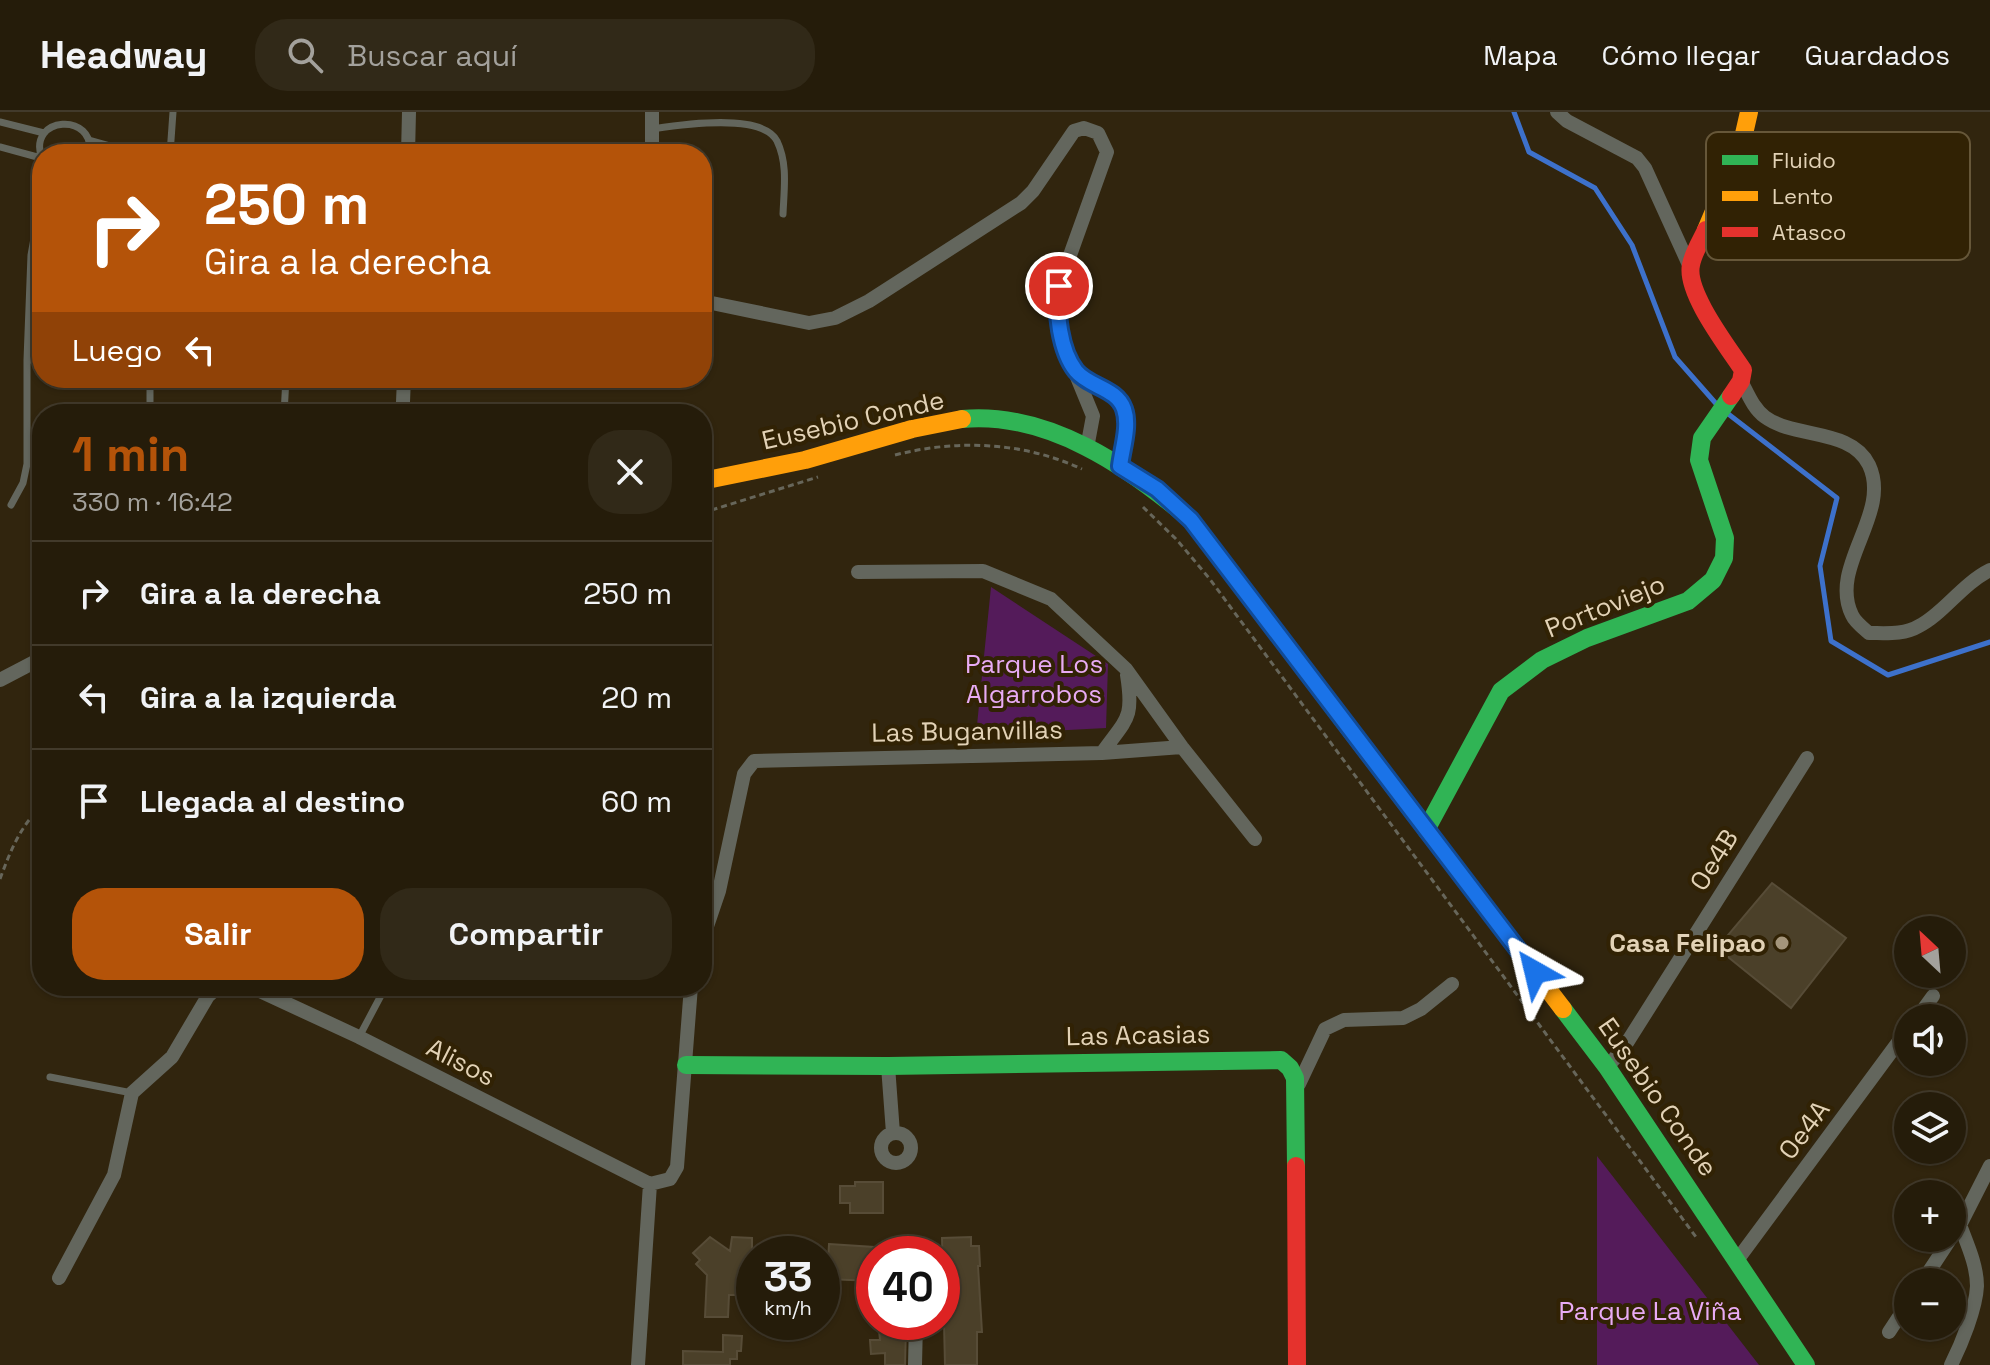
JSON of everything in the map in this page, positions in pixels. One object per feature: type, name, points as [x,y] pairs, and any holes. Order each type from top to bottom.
[{"type":"street","points":[[408,144],[409,112]]},
{"type":"street","points":[[652,112],[652,144]]},
{"type":"street","points":[[1557,112],[1567,121],[1637,158],[1645,168],[1690,267],[1695,289],[1705,310],[1743,370],[1741,381],[1754,406],[1766,418],[1787,428],[1844,442],[1860,451],[1869,466],[1874,482],[1873,499],[1848,579],[1847,600],[1852,618],[1869,633],[1896,634],[1920,626],[1976,577],[1990,570]]},
{"type":"street","points":[[1744,132],[1749,112]]},
{"type":"street","points":[[712,303],[809,323],[835,318],[869,301],[1021,203],[1033,191],[1074,131],[1084,128],[1098,133],[1107,152],[1059,286],[1056,303],[1063,343],[1093,416],[1087,448]]},
{"type":"street","points":[[1690,267],[1706,229]]},
{"type":"street","points":[[1076,371],[1119,399],[1124,409],[1126,420],[1120,466]]},
{"type":"street","name":"Portoviejo","points":[[1426,830],[1501,691],[1542,660],[1587,638],[1688,601],[1713,580],[1724,558],[1725,538],[1699,460],[1699,449],[1702,438],[1741,381]]},
{"type":"street","points":[[403,402],[404,388]]},
{"type":"street","name":"Eusebio Conde","points":[[712,479],[837,452],[942,422],[986,419],[1029,426],[1087,448],[1157,489],[1191,520],[1607,1067],[1806,1365]]},
{"type":"street","points":[[858,572],[983,571],[1051,599],[1126,669],[1182,747],[1255,839]]},
{"type":"street","points":[[0,680],[32,663]]},
{"type":"street","points":[[1102,753],[1127,719],[1132,705],[1126,669]]},
{"type":"street","name":"Las Buganvillas","points":[[712,912],[744,774],[754,761],[1102,753],[1182,747]]},
{"type":"street","name":"Oe4B","points":[[1607,1067],[1623,1049],[1807,758]]},
{"type":"street","points":[[1297,1365],[1297,1085],[1325,1029],[1344,1020],[1403,1018],[1421,1009],[1452,984]]},
{"type":"street","points":[[59,1278],[114,1175],[132,1093],[172,1057],[208,996]]},
{"type":"street","name":"Alisos","points":[[271,996],[359,1037],[650,1184]]},
{"type":"street","points":[[638,1365],[650,1184],[670,1179],[677,1167],[690,996]]},
{"type":"street","points":[[1927,1004],[1933,996]]},
{"type":"street","name":"Oe4A","points":[[1738,1259],[1894,1048]]},
{"type":"street","name":"Las Acasias","points":[[686,1065],[888,1066],[1281,1060],[1290,1068],[1297,1085]]},
{"type":"street","points":[[888,1066],[893,1133]]},
{"type":"street","points":[[1966,1211],[1990,1166]]},
{"type":"street","points":[[1951,1365],[1977,1289],[1975,1270],[1965,1252]]},
{"type":"street","points":[[1889,1332],[1894,1324]]},
{"type":"street","points":[[915,1365],[916,1340]]},
{"type":"lane","points":[[171,144],[173,112]]},
{"type":"lane","points":[[0,122],[44,133]]},
{"type":"lane","points":[[39,144],[44,133],[56,123],[73,123],[85,133],[89,144]]},
{"type":"lane","points":[[652,129],[693,123],[729,123],[771,133],[777,141],[786,170],[783,214]]},
{"type":"lane","points":[[89,140],[103,144]]},
{"type":"lane","points":[[0,147],[32,155]]},
{"type":"lane","points":[[11,505],[23,483],[27,464],[27,360],[32,249]]},
{"type":"lane","points":[[27,360],[32,360]]},
{"type":"lane","points":[[359,1037],[381,996]]},
{"type":"lane","points":[[50,1077],[132,1093]]},
{"type":"path","points":[[892,456],[945,447],[1017,447],[1084,469]]},
{"type":"path","points":[[712,510],[826,475]]},
{"type":"path","points":[[1139,503],[1177,540],[1209,578],[1696,1237]]},
{"type":"path","points":[[0,879],[12,846],[32,814]]},
{"type":"green space","name":"Parque Los Algarrobos","points":[[991,587],[1108,664],[1106,728],[976,735]]},
{"type":"green space","name":"Parque La Viña","points":[[1597,1156],[1759,1365],[1597,1365]]},
{"type":"building","name":"Casa Felipao","points":[[1772,883],[1846,938],[1791,1008],[1717,948]]},
{"type":"building","points":[[855,1182],[883,1182],[883,1213],[850,1213],[850,1203],[840,1203],[840,1186],[855,1186]]},
{"type":"building","points":[[710,1237],[730,1251],[732,1237],[736,1237],[736,1295],[729,1295],[728,1317],[705,1317],[707,1275],[696,1264],[700,1260],[693,1253]]},
{"type":"building","points":[[960,1237],[971,1237],[971,1246],[979,1246],[982,1332],[977,1332],[977,1365],[945,1365],[944,1340],[960,1340]]},
{"type":"building","points":[[840,1245],[856,1246],[856,1280],[840,1280]]},
{"type":"building","points":[[723,1335],[736,1336],[736,1340],[742,1340],[741,1351],[737,1351],[737,1359],[730,1359],[730,1365],[683,1365],[683,1351],[723,1352]]},
{"type":"building","points":[[870,1340],[906,1340],[905,1365],[885,1365],[885,1353],[871,1354]]},
{"type":"waterway","points":[[1514,112],[1529,152],[1595,188],[1632,245],[1675,357],[1719,407]]},
{"type":"waterway","points":[[1727,413],[1837,498],[1820,566],[1831,641],[1888,675],[1990,642]]},
{"type":"traffic: fast","points":[[1426,830],[1501,691],[1542,660],[1587,638],[1688,601],[1713,580],[1724,558],[1725,538],[1699,460],[1702,438],[1731,396]]},
{"type":"traffic: fast","points":[[962,419],[994,419],[1056,433],[1114,463],[1167,500],[1191,520],[1348,727]]},
{"type":"traffic: fast","points":[[1563,1009],[1607,1067],[1806,1365]]},
{"type":"traffic: fast","points":[[686,1065],[888,1066],[1281,1060],[1295,1078],[1296,1166]]},
{"type":"traffic: slow","points":[[1744,132],[1749,112]]},
{"type":"traffic: slow","points":[[712,479],[805,460],[912,429],[962,419]]},
{"type":"traffic: slow","points":[[1348,727],[1563,1009]]},
{"type":"traffic: jam","points":[[1706,230],[1692,261],[1691,276],[1694,290],[1709,319],[1743,370],[1741,381],[1731,396]]},
{"type":"traffic: jam","points":[[1296,1166],[1297,1365]]},
{"type":"place","name":"Casa Felipao","points":[[1782,943]]},
{"type":"route","points":[[1059,286],[1056,303],[1058,322],[1063,343],[1076,371],[1119,399],[1124,409],[1126,420],[1120,466],[1157,489],[1191,520],[1535,972]]}]
